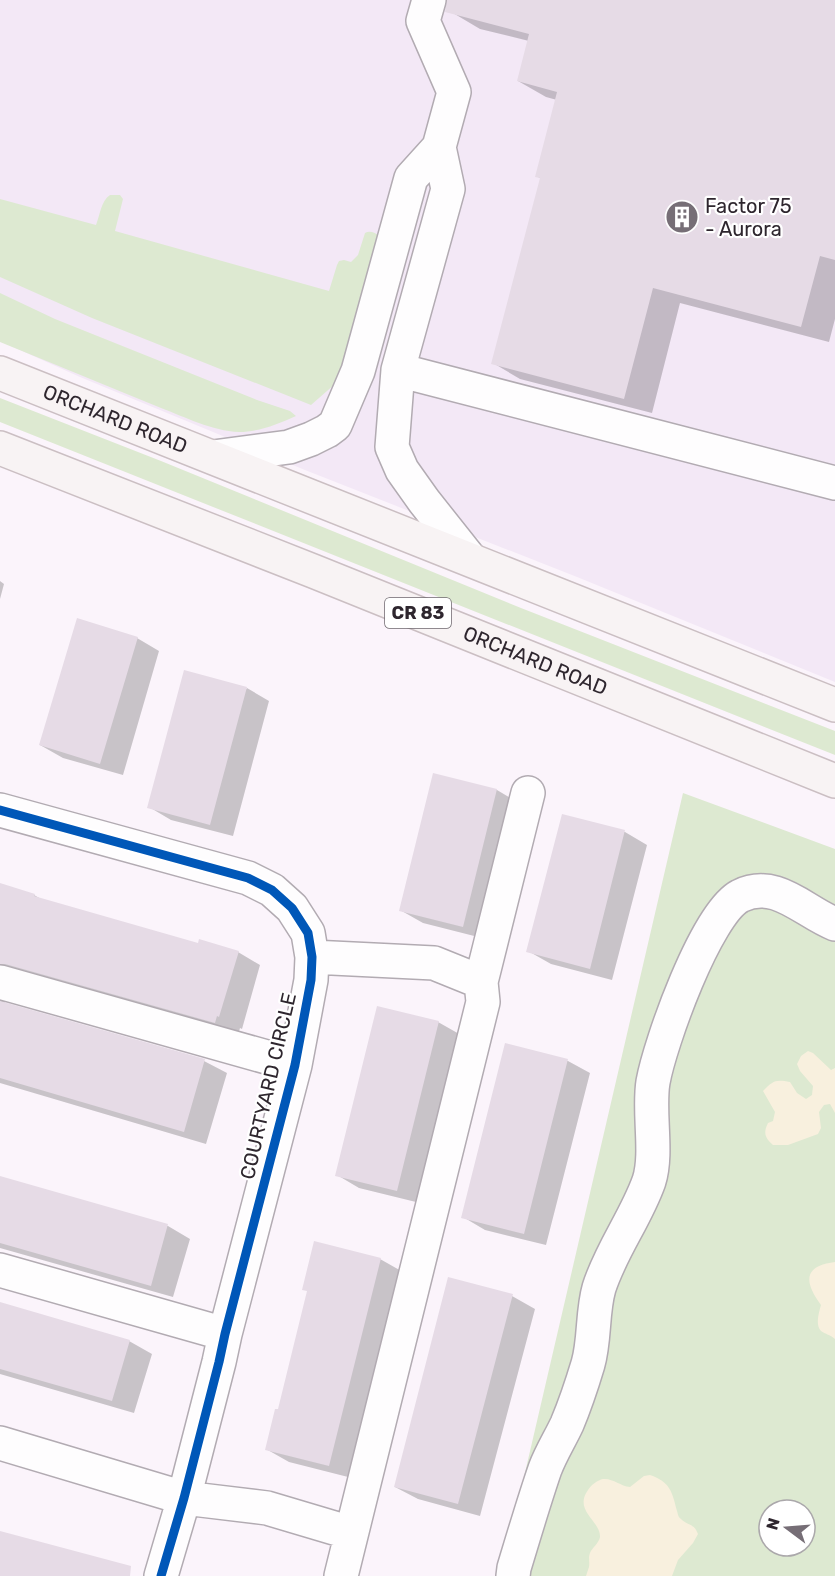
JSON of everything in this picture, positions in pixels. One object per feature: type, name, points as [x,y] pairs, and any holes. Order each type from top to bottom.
[{"type":"main road","name":"ORCHARD ROAD","points":[[0,373],[835,705]]},
{"type":"main road","name":"ORCHARD ROAD","points":[[0,448],[324,575],[835,781]]},
{"type":"street","points":[[213,457],[289,447],[311,439],[335,425],[358,371],[411,178],[439,147],[454,92],[423,21],[429,0]]},
{"type":"street","points":[[439,147],[448,189],[398,370],[392,447],[402,470],[470,559]]},
{"type":"street","points":[[398,370],[835,483]]},
{"type":"street","points":[[340,1576],[483,1002],[481,982],[528,793]]},
{"type":"street","name":"COURTYARD CIRCLE","points":[[0,810],[248,878],[272,890],[292,908],[308,933],[312,957],[312,980],[295,1065],[184,1498],[161,1576]]},
{"type":"street","points":[[513,1576],[546,1467],[567,1422],[589,1361],[599,1289],[611,1260],[641,1202],[650,1178],[653,1082],[686,979],[727,905],[741,896],[758,891],[775,892],[835,924]]},
{"type":"street","points":[[312,957],[434,963],[481,982]]},
{"type":"street","points":[[0,982],[295,1065]]},
{"type":"street","points":[[0,1270],[225,1334]]},
{"type":"street","points":[[0,1443],[184,1498],[267,1508],[351,1533]]},
{"type":"shaded area","points":[[0,0],[835,0],[835,682],[305,470],[80,377],[0,341]]},
{"type":"green space","points":[[110,195],[120,195],[123,199],[115,231],[329,291],[339,261],[351,262],[358,255],[365,233],[371,232],[380,236],[352,345],[335,384],[311,405],[92,318],[0,277],[0,199],[96,225],[103,204]]},
{"type":"green space","points":[[0,293],[55,319],[290,411],[296,416],[254,431],[239,432],[219,429],[0,342]]},
{"type":"green space","points":[[0,398],[521,608],[835,731],[835,755],[0,422]]},
{"type":"green space","points":[[683,793],[835,849],[835,1576],[501,1576]]},
{"type":"sand","points":[[808,1051],[831,1070],[835,1068],[835,1113],[830,1104],[824,1105],[819,1112],[821,1128],[818,1134],[788,1145],[773,1145],[765,1133],[768,1123],[773,1121],[775,1112],[763,1091],[772,1083],[781,1081],[790,1082],[797,1093],[806,1099],[812,1095],[813,1086],[797,1064],[801,1056]]},
{"type":"sand","points":[[835,1262],[835,1339],[819,1328],[818,1318],[821,1305],[815,1297],[810,1276],[817,1267]]},
{"type":"sand","points":[[650,1475],[666,1484],[672,1493],[679,1517],[696,1530],[698,1534],[693,1543],[678,1560],[672,1576],[586,1576],[590,1553],[600,1537],[599,1531],[585,1510],[584,1497],[588,1490],[603,1479],[630,1487],[644,1476]]},
{"type":"building","name":"Factor 75 - Aurora","points":[[447,0],[835,0],[835,260],[820,256],[801,327],[653,288],[624,399],[491,364],[540,178],[535,177],[557,92],[517,81],[529,34],[445,12]]},
{"type":"building","points":[[77,618],[138,637],[100,764],[39,745]]},
{"type":"building","points":[[184,670],[247,687],[210,825],[147,808]]},
{"type":"building","points":[[433,773],[497,789],[463,927],[399,911]]},
{"type":"building","points":[[562,814],[625,830],[590,969],[526,952]]},
{"type":"building","points":[[0,883],[35,894],[34,896],[198,943],[199,939],[239,951],[219,1017],[217,1016],[215,1023],[0,964]]},
{"type":"building","points":[[0,1001],[205,1059],[184,1132],[0,1078]]},
{"type":"building","points":[[377,1006],[439,1021],[397,1191],[335,1176]]},
{"type":"building","points":[[505,1043],[568,1059],[524,1234],[461,1218]]},
{"type":"building","points":[[0,1176],[168,1224],[151,1286],[0,1243]]},
{"type":"building","points":[[314,1241],[381,1258],[329,1466],[265,1450],[275,1409],[278,1409],[307,1291],[302,1290]]},
{"type":"building","points":[[448,1277],[513,1294],[458,1504],[394,1487]]},
{"type":"building","points":[[0,1302],[130,1340],[112,1401],[0,1369]]},
{"type":"building","points":[[0,1531],[131,1566],[130,1576],[0,1576]]},
{"type":"cycle path","points":[[0,810],[248,878],[272,890],[292,908],[308,933],[312,957],[311,980],[295,1065],[184,1498],[161,1576]]},
{"type":"place","name":"Factor 75 - Aurora","points":[[682,217]]}]
